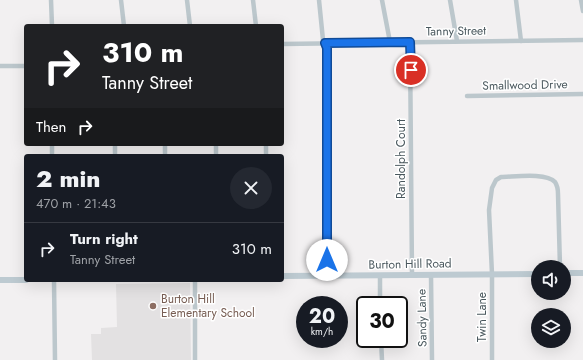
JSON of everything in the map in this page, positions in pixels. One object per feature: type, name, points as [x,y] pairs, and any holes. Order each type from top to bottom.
[{"type":"street","points":[[51,0],[52,24]]},
{"type":"street","points":[[121,0],[124,24]]},
{"type":"street","points":[[187,0],[190,24]]},
{"type":"street","points":[[254,0],[256,24]]},
{"type":"street","points":[[319,0],[327,48],[327,276]]},
{"type":"street","points":[[382,0],[390,42]]},
{"type":"street","points":[[450,0],[457,41]]},
{"type":"street","points":[[516,0],[521,41]]},
{"type":"street","points":[[581,0],[583,12]]},
{"type":"street","name":"Tanny Street","points":[[284,44],[583,40]]},
{"type":"street","name":"Randolph Court","points":[[410,42],[412,275]]},
{"type":"street","points":[[0,66],[24,66]]},
{"type":"street","name":"Smallwood Drive","points":[[467,96],[583,94]]},
{"type":"street","name":"Twin Lane","points":[[492,360],[492,274],[489,210],[492,188],[496,180],[501,177],[542,177],[549,178],[556,183],[558,194],[560,260]]},
{"type":"street","points":[[571,273],[583,273]]},
{"type":"street","name":"Burton Hill Road","points":[[284,276],[531,274]]},
{"type":"street","name":"Sandy Lane","points":[[431,275],[432,360]]},
{"type":"street","points":[[380,276],[380,296]]},
{"type":"street","points":[[0,280],[24,280]]},
{"type":"street","points":[[54,282],[55,360]]},
{"type":"street","points":[[195,282],[195,360]]},
{"type":"street","points":[[381,348],[382,360]]},
{"type":"shaded area","name":"Burton Hill Elementary School","points":[[190,283],[191,360],[92,360],[91,334],[101,334],[101,328],[117,327],[116,284]]},
{"type":"place","name":"Burton Hill Elementary School","points":[[153,306]]},
{"type":"route","points":[[327,260],[327,48],[325,43],[410,42],[411,70]]}]
